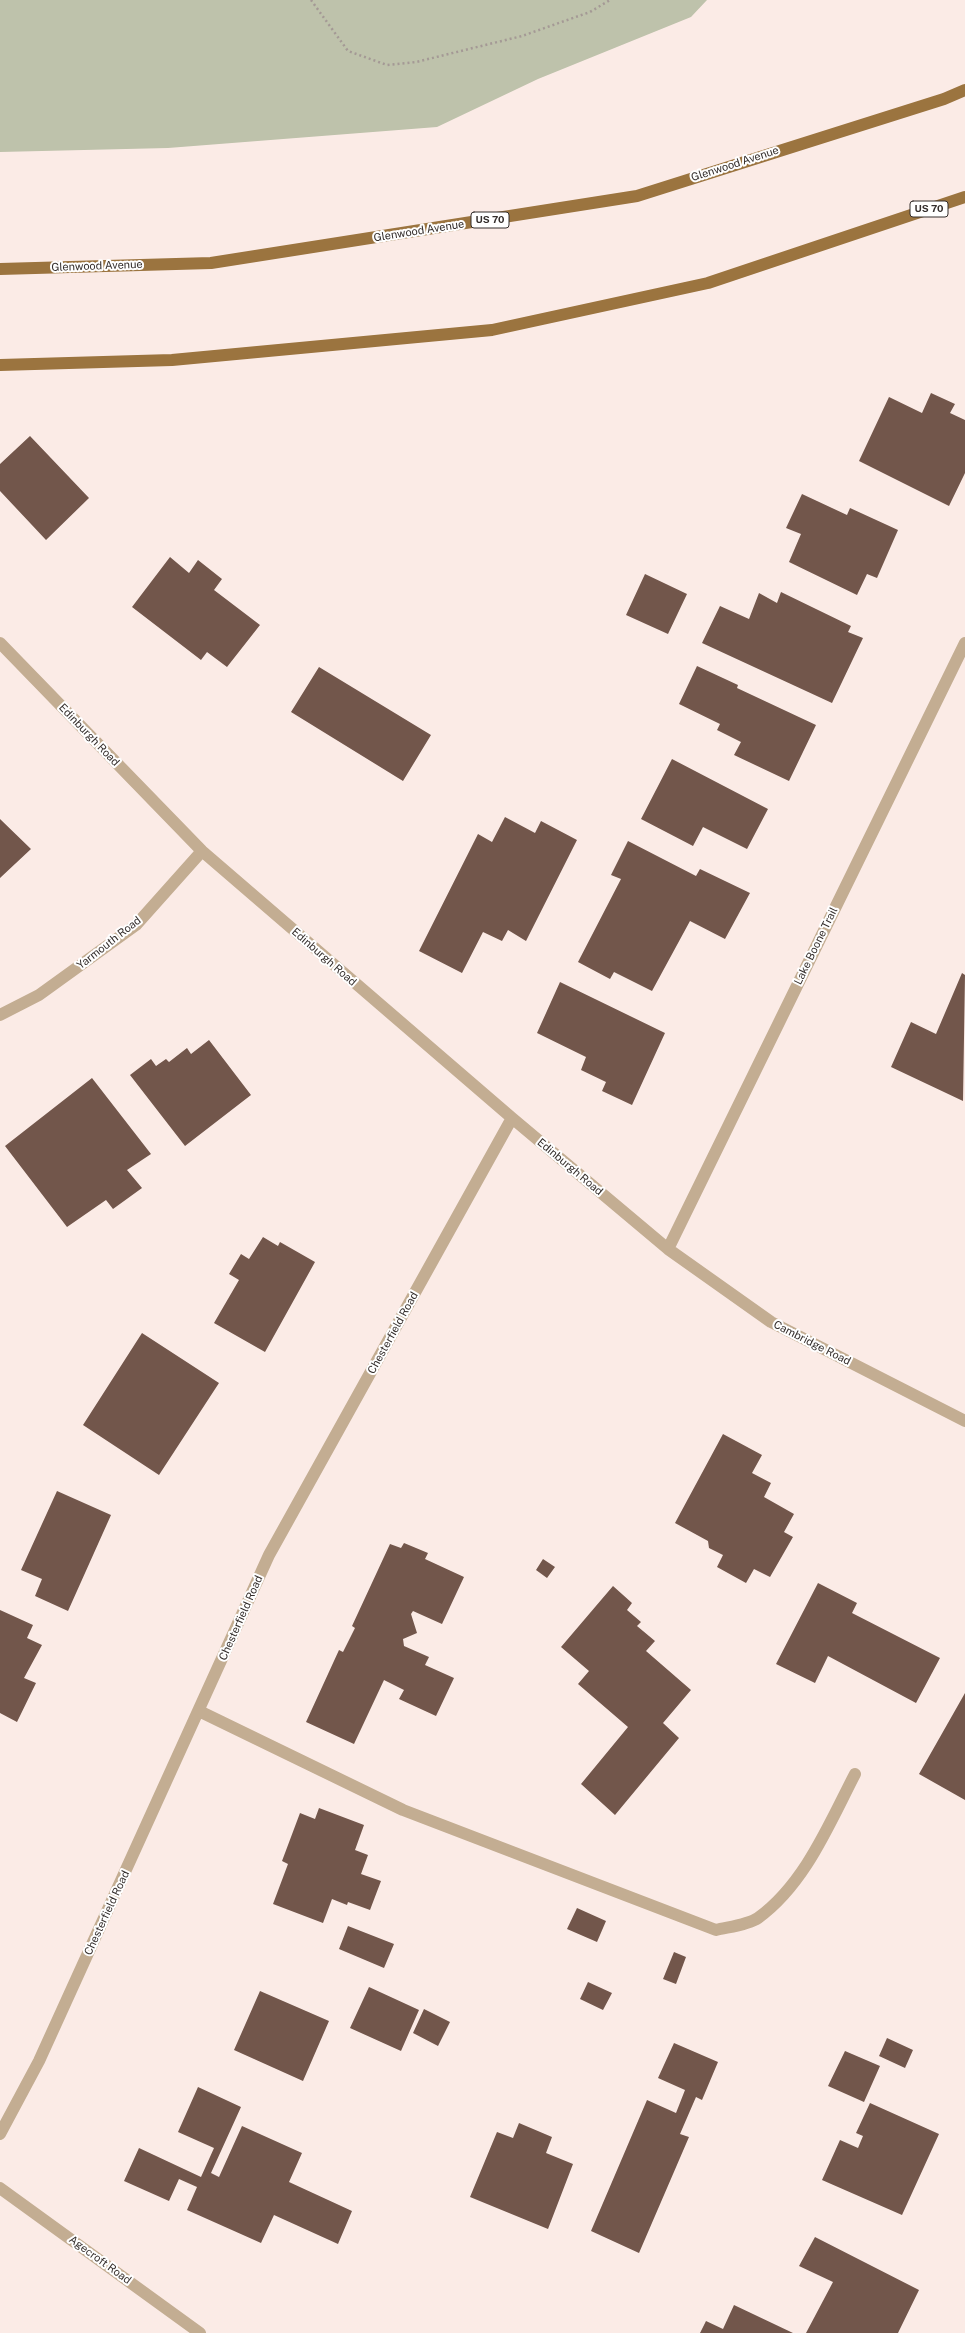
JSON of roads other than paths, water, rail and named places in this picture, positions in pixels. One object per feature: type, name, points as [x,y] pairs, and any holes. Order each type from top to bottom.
[{"type":"main road","name":"Glenwood Avenue","points":[[0,268],[211,263],[637,196],[944,99],[965,90]]},
{"type":"main road","name":"US 70","points":[[0,365],[172,360],[492,330],[708,283],[965,197]]},
{"type":"street","name":"Lake Boone Trail","points":[[668,1249],[965,643]]},
{"type":"street","name":"Edinburgh Road","points":[[0,644],[202,851],[512,1118],[668,1249]]},
{"type":"street","name":"Yarmouth Road","points":[[0,1015],[39,995],[136,925],[202,851]]},
{"type":"street","name":"Chesterfield Road","points":[[0,2134],[39,2060],[269,1555],[512,1118]]},
{"type":"street","name":"Cambridge Road","points":[[668,1249],[771,1322],[965,1421]]},
{"type":"street","points":[[199,1711],[403,1810],[716,1930],[756,1919],[788,1889],[818,1846],[855,1774]]},
{"type":"street","name":"Agecroft Road","points":[[0,2188],[200,2333]]}]
